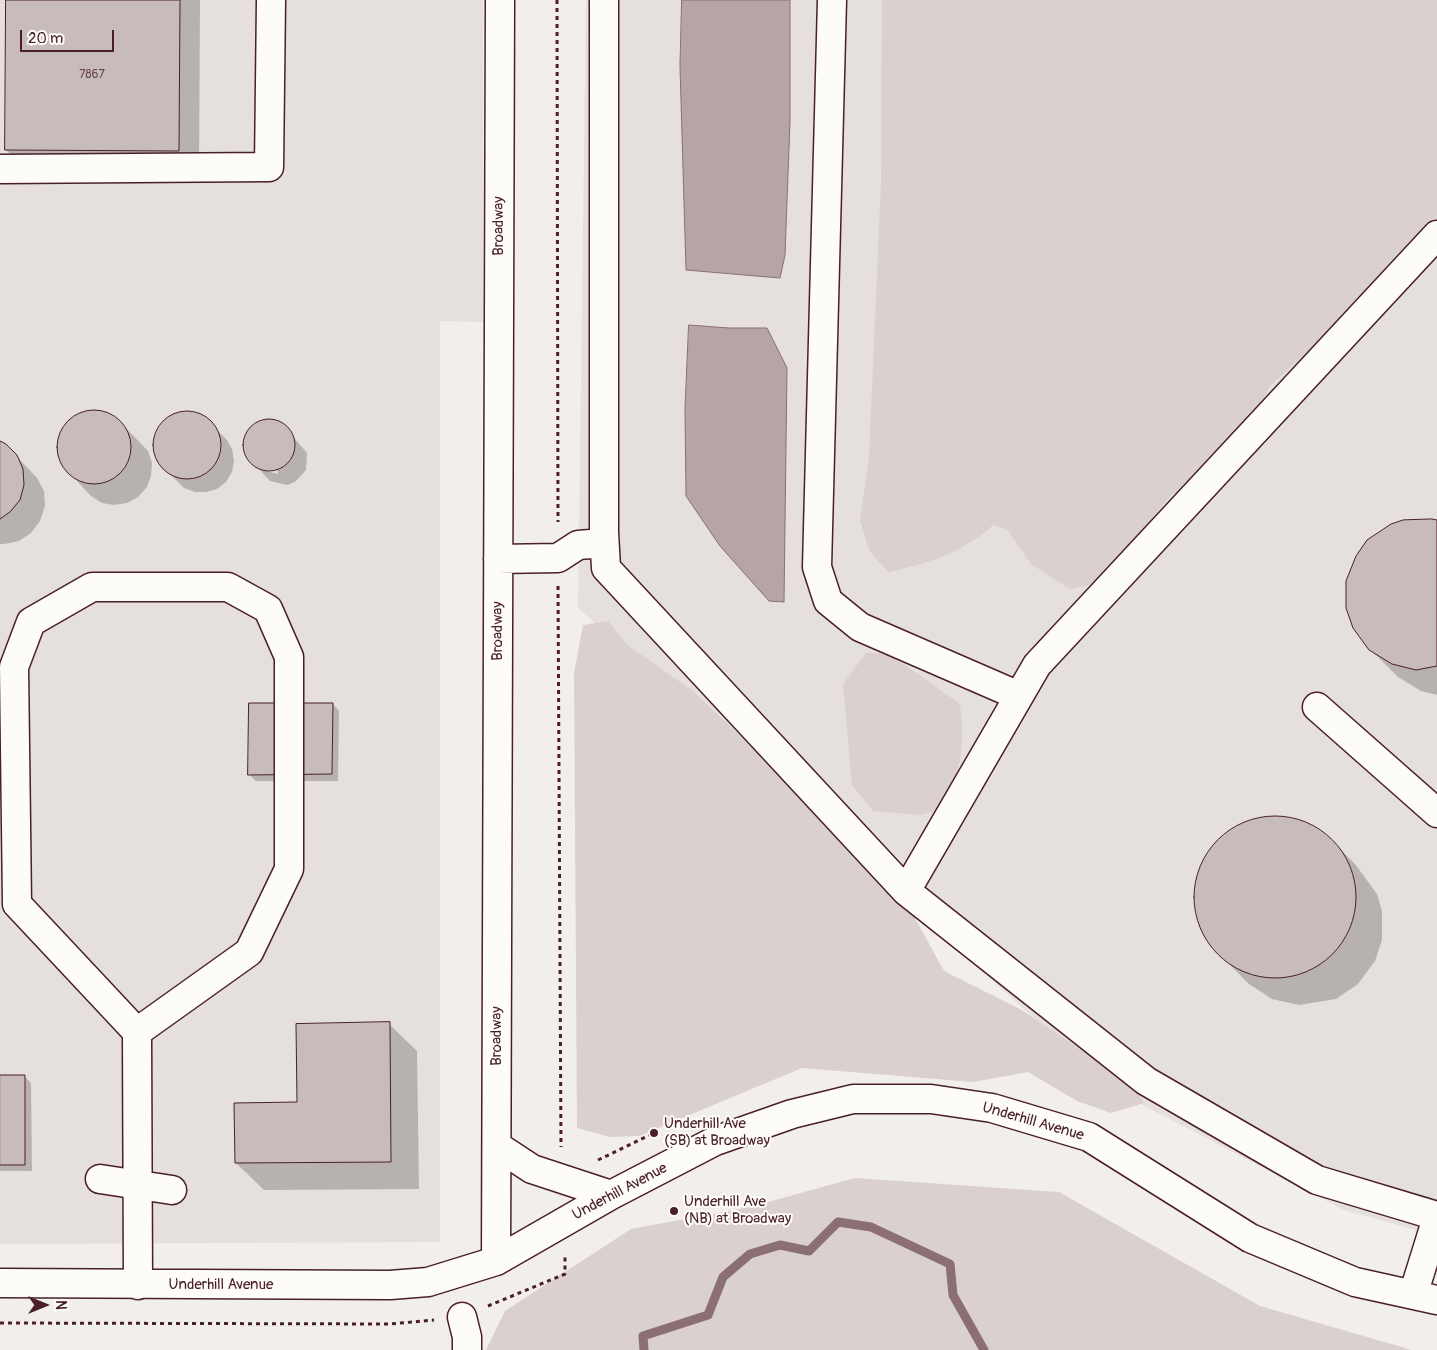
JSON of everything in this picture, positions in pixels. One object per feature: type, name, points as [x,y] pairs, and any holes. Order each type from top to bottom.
[{"type":"street","points":[[0,169],[269,168],[271,0]]},
{"type":"street","name":"Broadway","points":[[496,1261],[498,1146],[500,0]]},
{"type":"street","points":[[604,0],[604,543],[606,568],[906,892],[1146,1081],[1317,1180],[1437,1217],[1425,1298]]},
{"type":"street","points":[[832,0],[817,566],[828,601],[860,627],[1020,696]]},
{"type":"street","points":[[906,892],[1037,665],[1437,235]]},
{"type":"street","points":[[498,559],[558,558],[578,545],[604,543]]},
{"type":"street","points":[[137,1032],[249,952],[289,869],[289,657],[268,609],[228,587],[92,587],[31,622],[14,667],[17,904],[137,1032],[138,1285]]},
{"type":"street","points":[[1317,707],[1437,813]]},
{"type":"street","name":"Underhill Avenue","points":[[0,1283],[390,1285],[428,1282],[496,1261],[611,1195],[715,1141],[792,1114],[853,1099],[931,1099],[992,1108],[1089,1137],[1250,1238],[1355,1282],[1425,1298]]},
{"type":"street","points":[[498,1146],[532,1169],[611,1195]]},
{"type":"street","points":[[100,1179],[172,1190]]},
{"type":"street","points":[[462,1317],[467,1336],[467,1350]]},
{"type":"path","points":[[592,1163],[654,1133]]},
{"type":"shaded area","points":[[0,0],[483,0],[483,322],[440,321],[440,1242],[0,1244]]},
{"type":"shaded area","points":[[586,0],[1437,0],[1437,1236],[1344,1210],[1114,1090],[578,608]]},
{"type":"shaded area","points":[[682,0],[790,0],[790,121],[785,255],[780,278],[686,270],[680,66]]},
{"type":"shaded area","points":[[882,0],[1437,0],[1437,222],[1387,279],[1269,387],[1234,471],[1171,495],[1099,583],[1070,589],[1031,564],[1007,529],[993,525],[970,543],[944,556],[888,572],[869,550],[860,520],[869,457],[881,183]]},
{"type":"shaded area","points":[[689,325],[767,328],[787,368],[784,602],[769,601],[720,546],[686,496],[685,408]]},
{"type":"shaded area","points":[[608,621],[627,645],[693,691],[796,790],[828,829],[904,898],[944,971],[1020,1009],[1134,1085],[1144,1103],[1111,1113],[1077,1101],[1028,1072],[973,1082],[802,1068],[639,1136],[610,1137],[577,1128],[574,673],[583,625]]},
{"type":"shaded area","points":[[866,653],[888,653],[960,704],[962,745],[955,780],[945,807],[921,815],[873,811],[852,785],[843,684]]},
{"type":"shaded area","points":[[855,1178],[1059,1192],[1260,1306],[1412,1350],[486,1350],[505,1311],[631,1229],[750,1207]]},
{"type":"building","points":[[6,0],[180,0],[179,151],[5,150]]},
{"type":"building","points":[[87,410],[101,410],[115,416],[125,426],[131,440],[131,454],[125,468],[115,478],[101,484],[87,484],[73,478],[63,468],[57,454],[57,440],[63,426],[73,416]]},
{"type":"building","points":[[187,411],[200,414],[211,421],[218,432],[221,445],[218,458],[211,469],[200,476],[187,479],[174,476],[163,469],[156,458],[153,445],[156,432],[163,421],[174,414]]},
{"type":"building","points":[[269,419],[279,421],[287,427],[293,435],[295,445],[293,455],[287,463],[279,469],[269,471],[259,469],[251,463],[245,455],[243,445],[245,435],[251,427],[259,421]]},
{"type":"building","points":[[0,441],[17,455],[23,469],[24,485],[20,500],[10,512],[0,519]]},
{"type":"building","points":[[1403,520],[1437,520],[1437,666],[1416,670],[1392,664],[1369,650],[1353,628],[1346,608],[1346,581],[1356,556],[1367,540],[1391,524]]},
{"type":"building","points":[[249,703],[333,703],[332,774],[248,775]]},
{"type":"building","points":[[1275,816],[1291,818],[1306,823],[1320,830],[1332,840],[1342,852],[1349,866],[1354,881],[1356,897],[1354,913],[1349,928],[1342,942],[1332,954],[1320,964],[1306,971],[1291,976],[1275,978],[1259,976],[1244,971],[1230,964],[1218,954],[1208,942],[1201,928],[1196,913],[1194,897],[1196,881],[1201,866],[1208,852],[1218,840],[1230,830],[1244,823],[1259,818]]},
{"type":"building","points":[[390,1022],[391,1162],[235,1163],[234,1103],[297,1102],[296,1024]]},
{"type":"building","points":[[0,1075],[25,1075],[25,1165],[0,1165]]},
{"type":"waterway","points":[[644,1350],[643,1336],[708,1315],[723,1277],[750,1254],[780,1245],[809,1251],[838,1222],[871,1227],[950,1264],[953,1295],[984,1350]]},
{"type":"place","name":"Underhill Ave (SB) at Broadway","points":[[654,1133]]},
{"type":"place","name":"Underhill Ave (NB) at Broadway","points":[[674,1211]]}]
